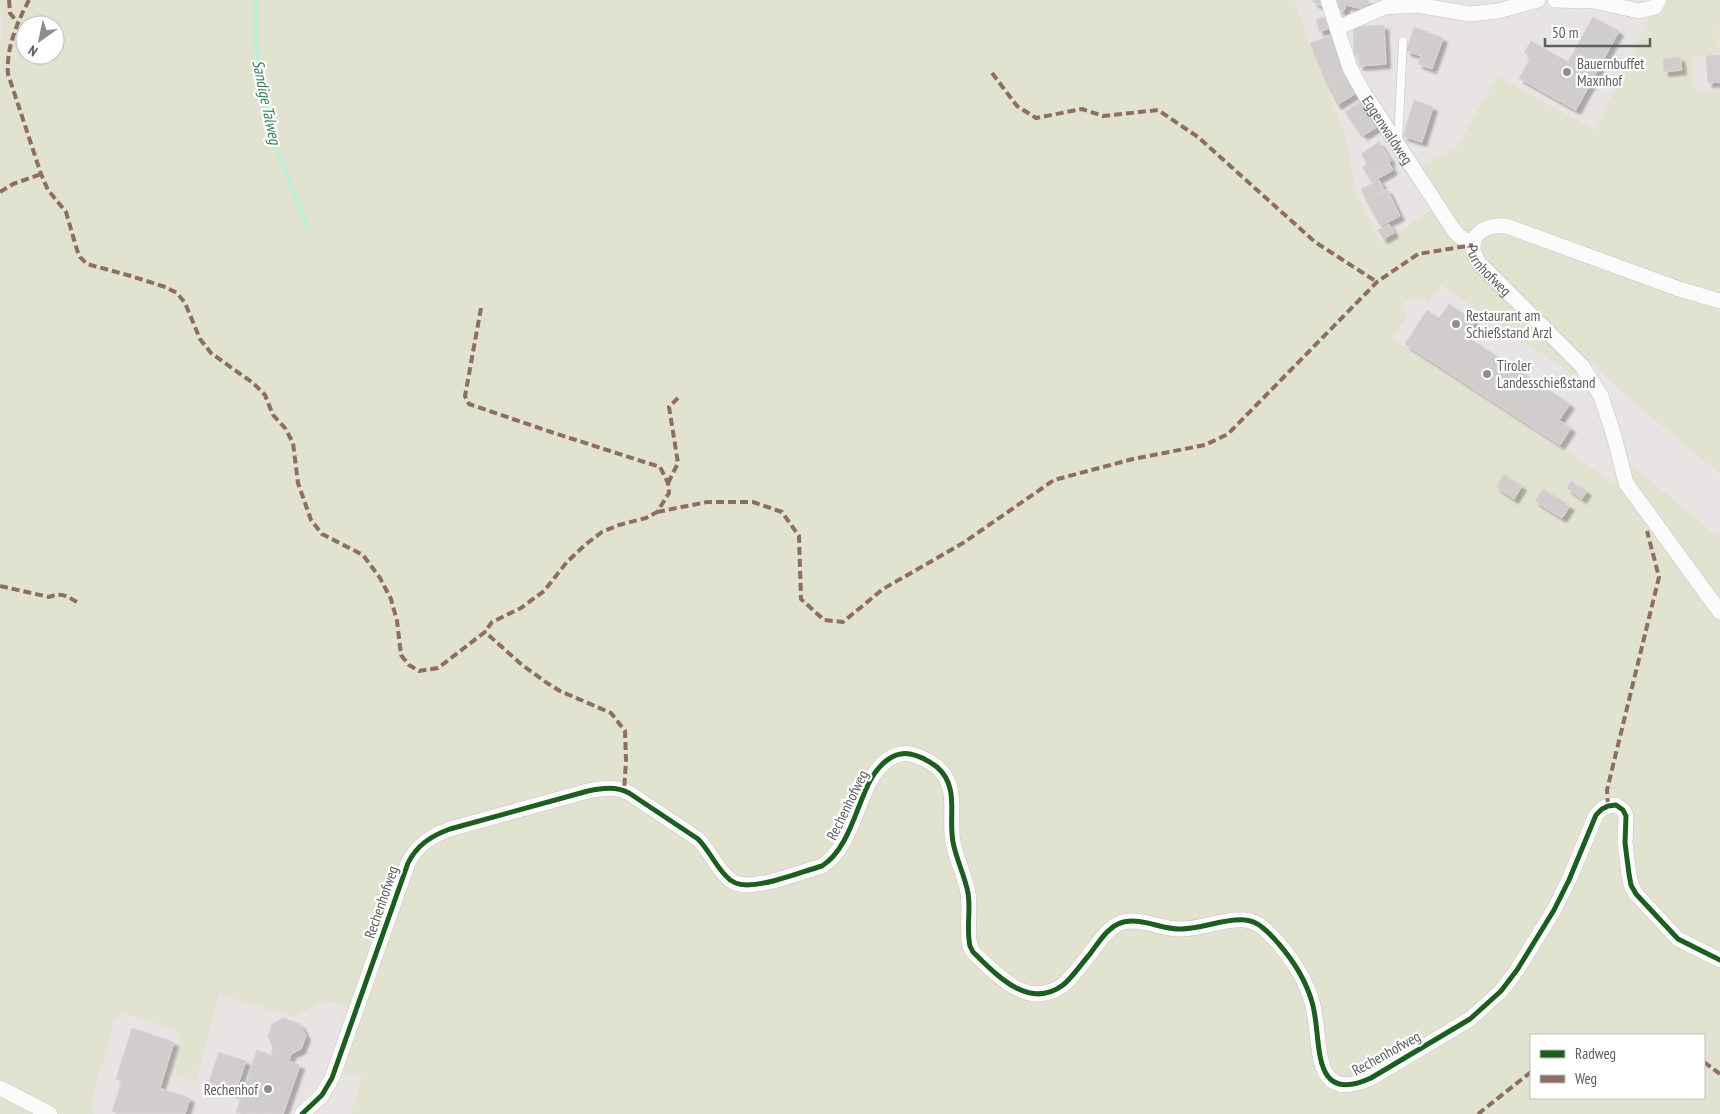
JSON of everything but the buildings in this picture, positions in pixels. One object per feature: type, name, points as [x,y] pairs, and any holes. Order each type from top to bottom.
[{"type":"street","name":"Eggenwaldweg","points":[[1328,0],[1350,68],[1362,90],[1453,229],[1459,236],[1473,245]]},
{"type":"street","points":[[1337,28],[1385,7],[1416,5],[1470,14],[1498,11],[1538,0]]},
{"type":"street","points":[[1555,0],[1593,1],[1639,10],[1654,7],[1659,0]]},
{"type":"street","name":"Purnhofweg","points":[[1720,301],[1679,290],[1506,226],[1494,226],[1485,229],[1475,238],[1473,245],[1473,254],[1480,264],[1582,366],[1601,396],[1626,483],[1720,612]]},
{"type":"street","name":"Rechenhofweg","points":[[302,1114],[322,1095],[332,1078],[408,863],[417,848],[430,838],[450,829],[588,791],[616,789],[629,793],[698,839],[721,871],[731,881],[746,885],[822,866],[829,862],[840,848],[864,793],[875,773],[892,756],[908,753],[928,760],[943,772],[949,780],[953,841],[968,892],[970,946],[973,952],[1007,984],[1023,992],[1034,994],[1062,986],[1106,934],[1121,922],[1132,921],[1182,930],[1237,920],[1250,921],[1271,934],[1307,988],[1314,1008],[1321,1064],[1332,1080],[1343,1086],[1354,1085],[1371,1078],[1470,1019],[1501,991],[1517,970],[1554,910],[1577,862],[1596,815],[1608,806],[1616,805],[1623,810],[1626,816],[1625,843],[1631,884],[1636,894],[1685,944],[1720,960]]},
{"type":"street","points":[[0,1088],[50,1114]]},
{"type":"lane","points":[[1398,144],[1403,41]]},
{"type":"green space","points":[[0,0],[1294,0],[1346,137],[1356,192],[1382,244],[1442,202],[1418,167],[1457,147],[1497,76],[1595,130],[1649,18],[1663,0],[1720,0],[1719,54],[1692,57],[1696,91],[1720,89],[1720,474],[1625,395],[1592,362],[1573,375],[1441,285],[1428,304],[1421,298],[1403,304],[1400,308],[1408,314],[1393,337],[1384,333],[1613,482],[1627,475],[1627,461],[1712,532],[1720,533],[1720,1114],[351,1114],[362,1077],[341,1071],[361,1011],[325,1000],[293,1017],[219,994],[196,1081],[170,1075],[181,1036],[176,1030],[126,1014],[114,1020],[106,1057],[100,1071],[92,1102],[92,1112],[94,1114],[0,1114]]},
{"type":"waterway","name":"Sandige Talweg","points":[[256,0],[256,52],[274,142],[308,228]]},
{"type":"marked path","points":[[9,0],[10,13],[15,19]]},
{"type":"marked path","points":[[29,0],[13,36],[8,74],[41,174],[48,190],[66,212],[80,257],[87,264],[131,276],[177,293],[185,303],[200,339],[211,353],[253,383],[265,395],[273,415],[285,428],[293,443],[298,483],[311,520],[322,534],[363,555],[380,578],[391,599],[397,621],[401,655],[409,665],[419,671],[438,668],[485,632],[522,665],[547,683],[560,691],[611,713],[625,731],[624,791]]},
{"type":"marked path","points":[[992,73],[1017,106],[1036,118],[1082,109],[1103,116],[1158,110],[1198,137],[1315,242],[1377,282]]},
{"type":"marked path","points":[[0,192],[13,184],[41,174]]},
{"type":"marked path","points":[[657,512],[707,502],[753,502],[782,512],[799,536],[801,599],[824,620],[843,622],[883,589],[963,543],[1054,480],[1133,459],[1205,445],[1228,434],[1377,282],[1418,254],[1473,245]]},
{"type":"marked path","points":[[481,308],[465,396],[469,404],[660,467],[668,483],[669,493],[657,512],[646,518],[619,525],[602,532],[586,544],[567,562],[544,591],[521,608],[492,622],[485,632]]},
{"type":"marked path","points":[[668,483],[678,463],[669,407],[678,398]]},
{"type":"marked path","points":[[1608,806],[1607,790],[1659,577],[1647,531]]},
{"type":"marked path","points":[[0,586],[49,597],[64,595],[77,602]]},
{"type":"marked path","points":[[1705,1063],[1720,1074]]},
{"type":"marked path","points":[[1478,1114],[1530,1073]]},
{"type":"cycle path","points":[[302,1114],[322,1095],[332,1078],[408,863],[420,846],[431,838],[450,829],[588,791],[614,788],[629,793],[698,839],[728,878],[738,884],[766,883],[822,866],[831,858],[845,838],[874,774],[887,760],[904,754],[918,756],[937,767],[944,775],[948,784],[952,802],[953,842],[968,893],[968,933],[970,946],[973,952],[1002,979],[1025,992],[1037,994],[1050,992],[1063,985],[1070,978],[1102,937],[1118,924],[1125,922],[1133,921],[1174,929],[1189,929],[1229,921],[1250,921],[1263,928],[1275,939],[1302,978],[1312,1002],[1322,1064],[1328,1076],[1337,1083],[1351,1084],[1371,1078],[1470,1019],[1501,991],[1517,970],[1554,910],[1569,880],[1596,815],[1608,806],[1616,805],[1623,810],[1626,816],[1625,843],[1631,885],[1636,894],[1678,939],[1720,960]]},
{"type":"place","name":"Bauernbuffet Maxnhof","points":[[1567,72]]},
{"type":"place","name":"Restaurant am Schießstand Arzl","points":[[1456,324]]},
{"type":"place","name":"Tiroler Landesschießstand","points":[[1487,374]]},
{"type":"place","name":"Rechenhof","points":[[268,1089]]}]
